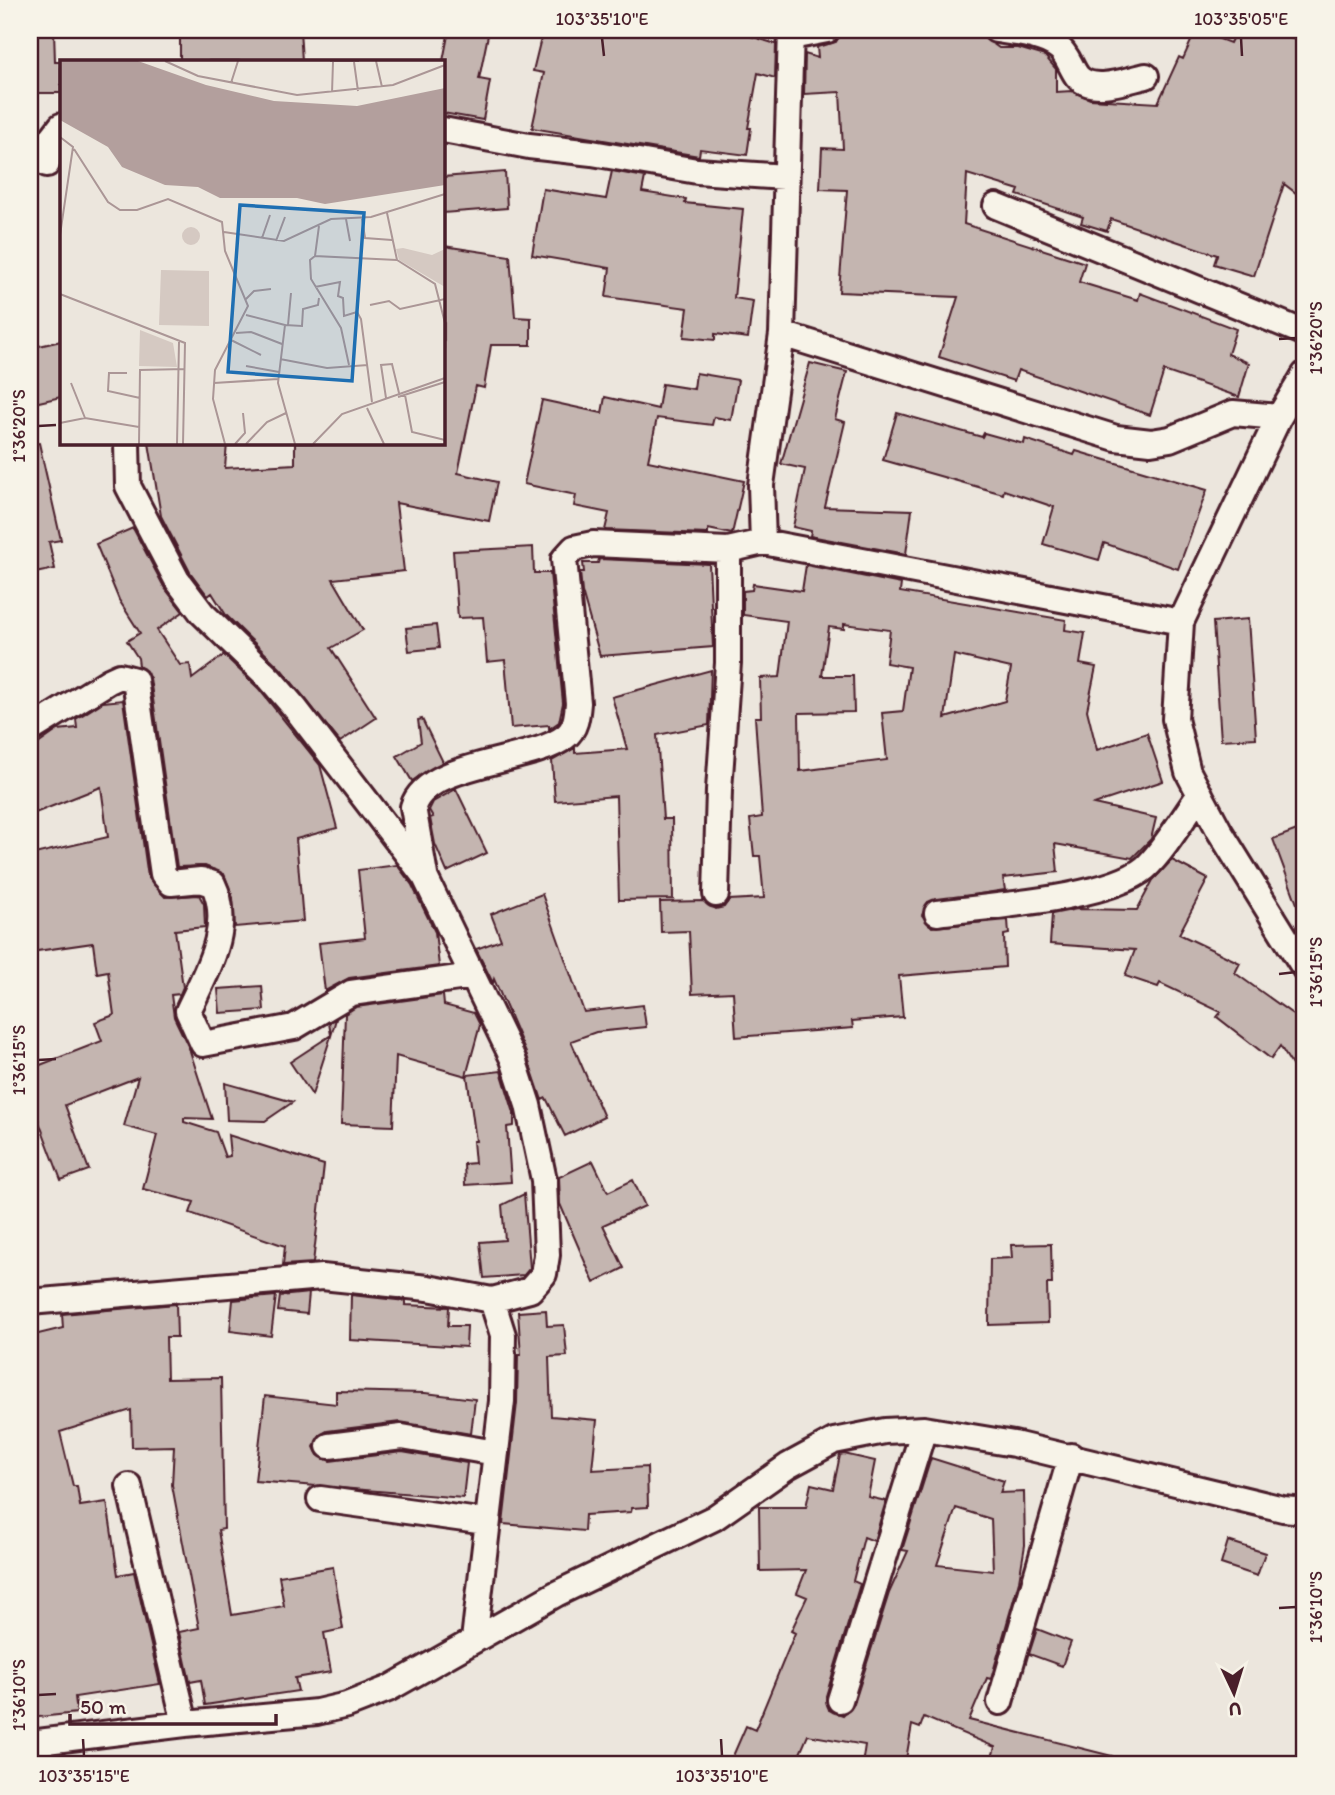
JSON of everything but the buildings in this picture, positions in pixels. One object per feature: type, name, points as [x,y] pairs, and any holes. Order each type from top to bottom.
[{"type":"street","points":[[763,542],[761,485],[782,334],[791,33],[827,30]]},
{"type":"street","points":[[996,30],[1027,35],[1060,48],[1079,78],[1088,83],[1100,85],[1146,76]]},
{"type":"street","points":[[46,166],[51,139],[60,127]]},
{"type":"street","points":[[444,130],[528,146],[592,153],[697,171],[785,177]]},
{"type":"street","points":[[996,206],[1305,333]]},
{"type":"street","points":[[782,334],[1116,438],[1151,442],[1170,439],[1233,413],[1279,416]]},
{"type":"street","points":[[1305,374],[1279,416],[1181,622],[1175,719],[1188,772],[1305,969]]},
{"type":"street","points":[[30,1302],[323,1277],[428,1288],[492,1300],[530,1290],[544,1273],[544,1180],[528,1105],[513,1059],[425,877],[270,678],[202,613],[177,580],[128,486],[127,444]]},
{"type":"street","points":[[425,877],[413,807],[416,797],[428,786],[471,768],[565,737],[576,723],[578,703],[564,559],[574,548],[593,544],[728,550],[763,542],[1181,622]]},
{"type":"street","points":[[716,894],[718,802],[728,663],[728,550]]},
{"type":"street","points":[[30,730],[109,681],[120,676],[135,680],[163,874],[171,883],[201,880],[213,884],[222,921],[217,948],[188,1011],[194,1031],[203,1044],[294,1027],[351,993],[473,976]]},
{"type":"street","points":[[937,913],[1062,896],[1121,882],[1148,865],[1200,794]]},
{"type":"street","points":[[474,1640],[502,1401],[503,1335],[492,1300]]},
{"type":"street","points":[[840,1700],[924,1429]]},
{"type":"street","points":[[30,1743],[186,1724],[317,1712],[347,1704],[388,1689],[556,1594],[714,1518],[788,1466],[834,1441],[885,1431],[924,1429],[1071,1456],[1283,1509],[1305,1511]]},
{"type":"street","points":[[329,1446],[402,1437],[496,1453]]},
{"type":"street","points":[[1000,1702],[1071,1456]]},
{"type":"street","points":[[129,1486],[186,1724]]},
{"type":"street","points":[[320,1499],[486,1522]]}]
